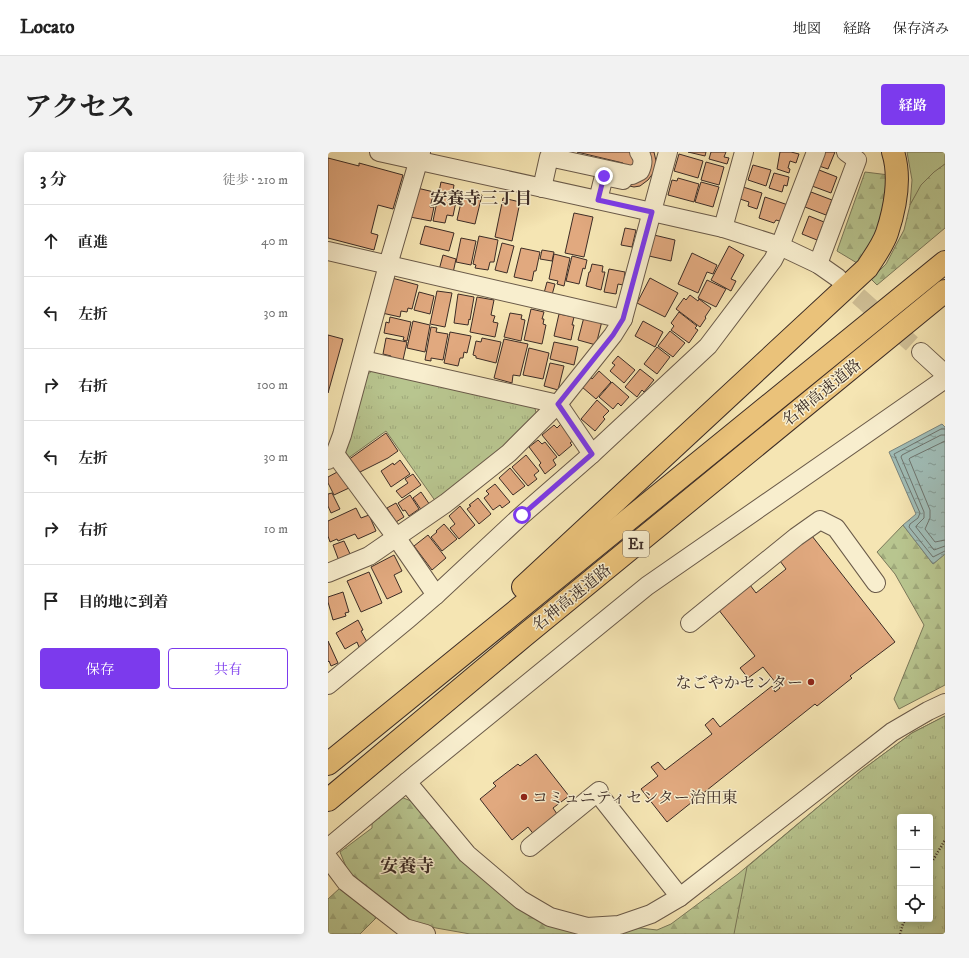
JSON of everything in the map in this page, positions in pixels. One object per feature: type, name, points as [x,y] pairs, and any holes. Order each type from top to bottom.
[{"type":"highway","points":[[379,722],[868,268],[887,234],[897,190],[896,162],[893,152]]},
{"type":"highway","name":"名神高速道路","points":[[328,764],[945,262]]},
{"type":"highway","name":"名神高速道路","points":[[328,800],[525,635],[945,290]]},
{"type":"street","points":[[379,152],[420,157],[542,188],[723,228],[780,246],[818,264],[838,278]]},
{"type":"street","points":[[542,188],[549,156],[632,175],[640,171],[643,164],[642,156],[639,152]]},
{"type":"street","points":[[598,200],[604,176],[630,182],[637,182],[645,178],[653,165],[649,152]]},
{"type":"street","points":[[328,573],[369,556],[446,503],[509,453],[558,404],[613,335],[623,319],[668,152]]},
{"type":"street","points":[[723,228],[744,152]]},
{"type":"street","points":[[328,685],[408,620],[522,515],[592,454],[708,346],[773,260],[780,246],[816,152]]},
{"type":"street","points":[[818,264],[857,160],[846,152]]},
{"type":"street","points":[[420,157],[388,265],[342,435],[331,457],[396,537],[436,595]]},
{"type":"street","points":[[328,251],[623,319]]},
{"type":"street","points":[[921,352],[945,374]]},
{"type":"street","points":[[363,360],[558,404],[592,454]]},
{"type":"street","points":[[328,848],[647,586],[945,379]]},
{"type":"street","points":[[690,623],[796,537],[820,520],[836,528],[876,583]]},
{"type":"street","points":[[407,782],[468,854],[521,900],[550,917],[587,926],[618,925],[651,914],[680,896],[892,732],[945,703]]},
{"type":"street","points":[[530,847],[602,796],[680,896]]},
{"type":"street","points":[[328,858],[346,882],[405,928],[426,934]]},
{"type":"path","points":[[933,860],[945,840]]},
{"type":"path","points":[[900,934],[904,922]]},
{"type":"green space","points":[[907,152],[945,152],[945,164],[924,183],[910,205],[912,180]]},
{"type":"green space","points":[[945,164],[945,228],[877,285],[871,279],[886,264],[904,230],[910,205],[921,185],[934,172]]},
{"type":"green space","points":[[865,172],[889,175],[888,198],[869,252],[857,263],[837,251]]},
{"type":"green space","points":[[375,369],[534,405],[537,416],[513,440],[436,502],[386,431],[347,459],[344,448],[365,376]]},
{"type":"green space","points":[[903,525],[933,564],[945,554],[945,685],[899,709],[894,699],[924,625],[895,574],[877,552]]},
{"type":"green space","points":[[945,716],[945,934],[613,934],[640,928],[657,930],[671,924],[738,874],[862,770],[912,733]]},
{"type":"green space","points":[[945,716],[945,934],[734,934],[747,867],[862,770],[912,733]]},
{"type":"green space","points":[[401,797],[416,803],[540,921],[568,931],[587,934],[470,934],[408,923],[351,879],[340,852],[372,828],[372,821]]},
{"type":"green space","points":[[340,888],[378,916],[360,934],[328,934],[328,899]]},
{"type":"water","points":[[942,424],[945,427],[945,554],[933,564],[903,525],[916,514],[889,452]]},
{"type":"building","points":[[577,152],[654,152],[656,161],[654,172],[648,180],[640,186],[634,187],[611,182],[623,166],[623,163]]},
{"type":"building","points":[[688,152],[706,152],[705,156]]},
{"type":"building","points":[[711,152],[726,152],[724,157],[729,158],[727,164],[709,159]]},
{"type":"building","points":[[780,152],[799,154],[796,163],[790,161],[788,168],[790,169],[789,173],[777,169]]},
{"type":"building","points":[[825,152],[835,152],[828,169],[816,165]]},
{"type":"building","points":[[679,154],[703,161],[698,178],[674,171]]},
{"type":"building","points":[[328,158],[359,166],[359,163],[403,175],[393,209],[378,205],[371,233],[378,235],[374,250],[328,238]]},
{"type":"building","points":[[706,162],[724,167],[719,185],[701,180]]},
{"type":"building","points":[[753,165],[771,170],[766,186],[748,180]]},
{"type":"building","points":[[819,170],[837,177],[831,193],[812,186]]},
{"type":"building","points":[[774,173],[789,177],[787,186],[784,185],[782,192],[769,188]]},
{"type":"building","points":[[678,178],[699,184],[694,202],[668,195],[672,180],[677,181]]},
{"type":"building","points":[[441,182],[454,185],[453,191],[458,192],[453,216],[447,215],[445,223],[433,221]]},
{"type":"building","points":[[701,182],[719,187],[713,207],[695,202]]},
{"type":"building","points":[[740,186],[762,193],[757,209],[748,206],[749,202],[737,198]]},
{"type":"building","points":[[417,188],[434,192],[430,207],[434,207],[431,221],[410,217]]},
{"type":"building","points":[[811,192],[832,200],[826,215],[805,207]]},
{"type":"building","points":[[470,193],[482,195],[475,224],[457,220],[462,198],[469,200]]},
{"type":"building","points":[[765,197],[788,205],[783,222],[776,220],[774,223],[759,218]]},
{"type":"building","points":[[503,198],[520,202],[512,241],[495,237]]},
{"type":"building","points":[[574,213],[593,217],[584,257],[565,253]]},
{"type":"building","points":[[809,216],[824,222],[817,240],[802,234]]},
{"type":"building","points":[[425,226],[454,233],[449,251],[420,244]]},
{"type":"building","points":[[625,228],[636,230],[632,247],[621,245]]},
{"type":"building","points":[[654,235],[675,240],[671,261],[649,256]]},
{"type":"building","points":[[479,236],[498,240],[494,262],[490,262],[488,270],[475,268],[476,265],[473,264]]},
{"type":"building","points":[[461,238],[476,241],[471,265],[456,262]]},
{"type":"building","points":[[502,243],[514,246],[507,273],[495,270]]},
{"type":"building","points":[[729,246],[744,255],[731,279],[736,281],[731,291],[711,280]]},
{"type":"building","points":[[521,248],[540,252],[532,281],[514,277]]},
{"type":"building","points":[[542,250],[554,252],[552,261],[540,259]]},
{"type":"building","points":[[692,253],[717,265],[713,274],[707,272],[698,293],[678,284]]},
{"type":"building","points":[[554,254],[570,258],[564,286],[557,284],[558,281],[549,279]]},
{"type":"building","points":[[443,255],[456,259],[453,273],[439,270]]},
{"type":"building","points":[[572,256],[587,260],[585,269],[583,268],[579,284],[566,281]]},
{"type":"building","points":[[592,264],[603,266],[602,272],[605,272],[601,290],[586,286]]},
{"type":"building","points":[[609,269],[625,272],[623,285],[618,284],[616,294],[604,292]]},
{"type":"building","points":[[392,278],[418,285],[412,309],[408,308],[407,312],[401,311],[400,317],[382,313]]},
{"type":"building","points":[[650,278],[678,293],[665,317],[637,303]]},
{"type":"building","points":[[707,280],[726,289],[716,307],[698,298]]},
{"type":"building","points":[[547,282],[555,284],[552,295],[544,293]]},
{"type":"building","points":[[437,291],[452,293],[445,327],[430,324]]},
{"type":"building","points":[[419,292],[434,296],[430,314],[414,310]]},
{"type":"building","points":[[458,294],[474,297],[468,325],[454,323]]},
{"type":"building","points":[[690,295],[698,301],[699,299],[711,308],[700,327],[676,309],[684,298],[686,300]]},
{"type":"building","points":[[477,297],[494,300],[491,315],[495,316],[493,322],[498,323],[495,337],[470,332]]},
{"type":"building","points":[[531,309],[544,312],[542,319],[544,319],[543,324],[546,325],[542,344],[524,340]]},
{"type":"building","points":[[679,312],[697,326],[695,328],[698,330],[689,343],[671,330],[674,326],[671,323]]},
{"type":"building","points":[[510,313],[522,315],[521,319],[525,320],[521,341],[504,337]]},
{"type":"building","points":[[559,314],[574,317],[571,340],[554,336]]},
{"type":"building","points":[[390,317],[411,322],[407,341],[403,340],[404,337],[384,333],[386,322],[389,323]]},
{"type":"building","points":[[584,317],[602,321],[596,345],[578,340]]},
{"type":"building","points":[[413,321],[430,325],[425,352],[407,348]]},
{"type":"building","points":[[643,321],[663,332],[655,347],[635,336]]},
{"type":"building","points":[[431,327],[437,328],[436,332],[448,334],[443,360],[431,358],[431,361],[425,360]]},
{"type":"building","points":[[670,331],[685,343],[673,357],[658,346]]},
{"type":"building","points":[[450,332],[471,336],[467,353],[464,352],[463,358],[460,358],[458,366],[444,363]]},
{"type":"building","points":[[328,335],[343,339],[328,393]]},
{"type":"building","points":[[386,338],[407,342],[403,360],[391,358],[391,356],[383,354]]},
{"type":"building","points":[[482,338],[501,342],[496,363],[476,358],[476,356],[473,355],[476,341],[481,342]]},
{"type":"building","points":[[504,339],[528,344],[520,376],[513,375],[512,383],[494,378]]},
{"type":"building","points":[[554,342],[578,347],[574,365],[550,359]]},
{"type":"building","points":[[657,347],[670,357],[657,374],[644,364]]},
{"type":"building","points":[[529,348],[549,353],[543,379],[523,375]]},
{"type":"building","points":[[618,356],[635,370],[624,383],[610,371],[615,365],[612,363]]},
{"type":"building","points":[[550,363],[564,366],[558,390],[544,386]]},
{"type":"building","points":[[640,369],[654,380],[644,392],[642,390],[637,397],[625,387]]},
{"type":"building","points":[[599,371],[611,382],[596,399],[582,387]]},
{"type":"building","points":[[612,382],[629,397],[621,406],[618,403],[613,409],[599,397]]},
{"type":"building","points":[[597,400],[609,411],[603,417],[605,419],[595,431],[581,419]]},
{"type":"building","points":[[561,424],[574,440],[570,443],[572,445],[559,456],[542,435],[554,425],[557,428]]},
{"type":"building","points":[[386,433],[398,451],[388,458],[358,473],[348,460]]},
{"type":"building","points":[[538,440],[542,444],[545,442],[557,457],[553,460],[556,465],[545,474],[539,465],[541,463],[529,447]]},
{"type":"building","points":[[526,455],[539,471],[534,475],[537,479],[528,486],[512,467]]},
{"type":"building","points":[[400,460],[410,474],[391,487],[381,471],[393,463],[394,465]]},
{"type":"building","points":[[510,468],[525,486],[513,495],[499,478]]},
{"type":"building","points":[[339,471],[349,488],[334,495],[328,483],[328,477]]},
{"type":"building","points":[[413,474],[421,485],[402,498],[396,491],[408,483],[405,479]]},
{"type":"building","points":[[495,484],[510,502],[502,508],[500,505],[493,510],[484,498],[489,494],[486,491]]},
{"type":"building","points":[[421,492],[430,505],[422,511],[413,498]]},
{"type":"building","points":[[332,493],[340,509],[331,513],[328,506],[328,494]]},
{"type":"building","points":[[410,495],[419,509],[409,516],[405,510],[403,511],[398,503]]},
{"type":"building","points":[[478,498],[491,514],[479,524],[467,509],[471,506],[469,505]]},
{"type":"building","points":[[396,503],[404,517],[396,522],[387,508]]},
{"type":"building","points":[[460,506],[475,525],[459,539],[450,528],[455,524],[449,516]]},
{"type":"building","points":[[356,508],[361,518],[369,515],[376,531],[358,539],[355,534],[338,541],[337,539],[330,542],[328,536],[328,521]]},
{"type":"building","points":[[444,524],[457,539],[442,551],[431,537]]},
{"type":"building","points":[[428,535],[446,558],[432,570],[414,546]]},
{"type":"building","name":"なごやかセンター","points":[[812,536],[895,642],[850,676],[852,678],[817,706],[815,704],[667,822],[641,789],[658,776],[651,767],[658,762],[665,770],[712,734],[705,725],[713,718],[720,727],[772,686],[775,692],[780,688],[763,667],[748,678],[740,668],[755,656],[718,609],[750,585],[756,593],[786,569],[780,561]]},
{"type":"building","points":[[344,541],[351,556],[339,561],[333,545]]},
{"type":"building","points":[[394,555],[402,571],[394,575],[402,592],[387,599],[371,567]]},
{"type":"building","points":[[369,572],[382,603],[361,612],[347,581]]},
{"type":"building","points":[[343,592],[349,612],[345,613],[346,616],[333,620],[328,597]]},
{"type":"building","points":[[358,620],[363,630],[361,631],[367,642],[359,647],[357,642],[345,649],[336,633]]},
{"type":"building","points":[[328,641],[338,663],[331,666],[329,661],[328,662]]},
{"type":"building","name":"コミュニティセンター治田東","points":[[536,754],[569,796],[553,808],[559,817],[535,836],[528,827],[512,840],[480,799],[496,786],[493,783],[518,764],[520,766]]},
{"type":"tunnel","points":[[838,278],[921,352]]},
{"type":"place","name":"なごやかセンター","points":[[811,682]]},
{"type":"place","name":"コミュニティセンター治田東","points":[[524,797]]},
{"type":"district","name":"安養寺三丁目","points":[[481,198]]},
{"type":"district","name":"安養寺","points":[[407,866]]},
{"type":"route","points":[[522,515],[592,454],[558,404],[613,335],[623,319],[652,212],[598,200],[604,176]]}]
